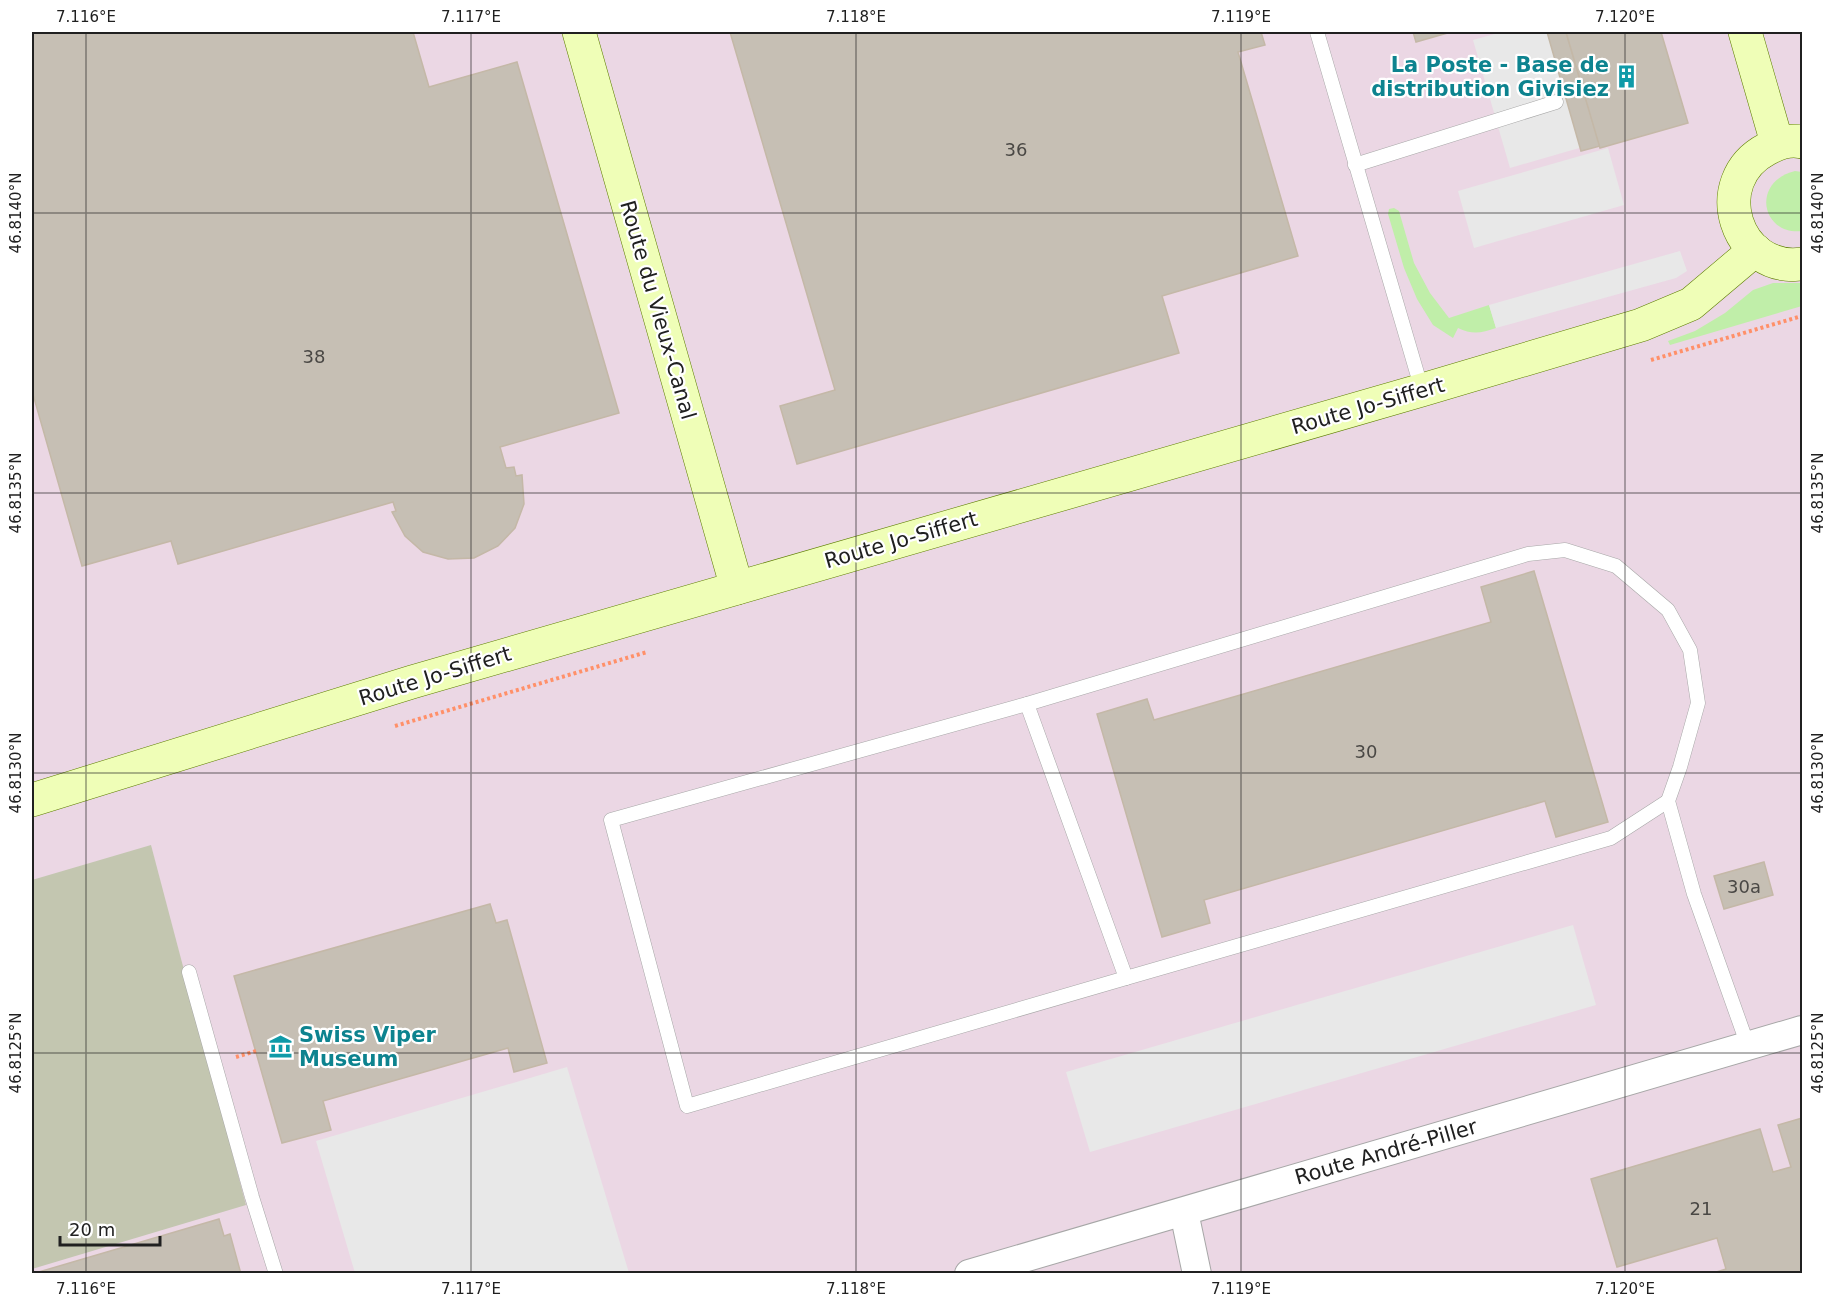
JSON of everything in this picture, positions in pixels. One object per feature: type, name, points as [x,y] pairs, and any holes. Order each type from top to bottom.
[{"type":"street","name":"Route du Vieux-Canal","points":[[579,32],[737,588]]},
{"type":"street","points":[[1745,32],[1790,142],[1755,155],[1741,172],[1734,192],[1734,213],[1741,234],[1755,250],[1773,261],[1794,265],[1803,264]]},
{"type":"street","name":"Route Jo-Siffert","points":[[32,800],[412,682],[1641,325],[1691,304],[1755,250]]},
{"type":"street","name":"Route André-Piller","points":[[969,1274],[1803,1030]]},
{"type":"street","points":[[1184,1212],[1197,1274]]},
{"type":"lane","points":[[1317,32],[1422,390]]},
{"type":"lane","points":[[1355,165],[1556,102]]},
{"type":"lane","points":[[1668,801],[1611,838],[687,1106],[611,820],[1027,704],[1528,554],[1565,550],[1616,566],[1668,610],[1690,650],[1698,703],[1668,801],[1694,894],[1748,1046]]},
{"type":"lane","points":[[1027,704],[1126,978]]},
{"type":"lane","points":[[189,972],[276,1274]]},
{"type":"shaded area","points":[[32,32],[1802,32],[1802,1273],[32,1273]]},
{"type":"shaded area","points":[[1502,32],[1560,32],[1593,144],[1510,168],[1473,40]]},
{"type":"shaded area","points":[[1608,148],[1624,205],[1474,248],[1458,191]]},
{"type":"shaded area","points":[[1680,251],[1687,271],[1676,278],[1496,328],[1489,305]]},
{"type":"shaded area","points":[[151,845],[246,1205],[32,1269],[32,880]]},
{"type":"shaded area","points":[[1573,925],[1596,1005],[1090,1152],[1066,1072]]},
{"type":"shaded area","points":[[567,1067],[629,1273],[355,1273],[316,1141]]},
{"type":"green space","points":[[1795,171],[1802,172],[1802,231],[1788,230],[1778,225],[1770,217],[1767,207],[1767,196],[1771,186],[1781,177]]},
{"type":"green space","points":[[1394,208],[1399,211],[1414,263],[1430,293],[1449,318],[1489,305],[1496,328],[1468,332],[1458,328],[1453,338],[1433,325],[1417,299],[1404,268],[1388,214],[1389,209]]},
{"type":"green space","points":[[1773,283],[1802,283],[1802,306],[1670,345],[1668,341],[1695,331],[1725,313],[1753,290]]},
{"type":"building","points":[[32,32],[413,32],[429,87],[517,62],[619,413],[500,447],[506,468],[514,467],[516,476],[522,475],[524,504],[515,528],[498,546],[474,558],[448,559],[423,552],[405,536],[392,512],[396,511],[393,502],[178,564],[171,541],[82,566],[32,391]]},
{"type":"building","points":[[730,32],[1261,32],[1265,45],[1238,52],[1298,256],[1162,296],[1179,353],[797,464],[780,406],[835,390]]},
{"type":"building","name":"La Poste - Base de distribution Givisiez","points":[[1413,32],[1451,32],[1416,42]]},
{"type":"building","points":[[1547,32],[1566,32],[1600,146],[1581,151]]},
{"type":"building","name":"La Poste - Base de distribution Givisiez","points":[[1566,32],[1661,32],[1688,123],[1600,148]]},
{"type":"building","points":[[1534,571],[1608,822],[1556,837],[1545,801],[1204,900],[1210,923],[1162,937],[1097,714],[1147,699],[1154,720],[1491,622],[1481,587]]},
{"type":"building","points":[[1764,862],[1773,895],[1724,909],[1714,876]]},
{"type":"building","points":[[490,904],[496,923],[507,920],[547,1063],[514,1072],[508,1048],[323,1101],[331,1130],[282,1143],[234,976]]},
{"type":"building","points":[[1802,1118],[1802,1274],[1710,1274],[1726,1269],[1717,1238],[1617,1267],[1591,1179],[1760,1129],[1773,1172],[1791,1167],[1778,1125]]},
{"type":"building","points":[[219,1219],[224,1236],[230,1234],[241,1274],[32,1274]]},
{"type":"place","name":"La Poste - Base de distribution Givisiez","points":[[1627,77]]},
{"type":"place","name":"Swiss Viper Museum","points":[[281,1047]]}]
